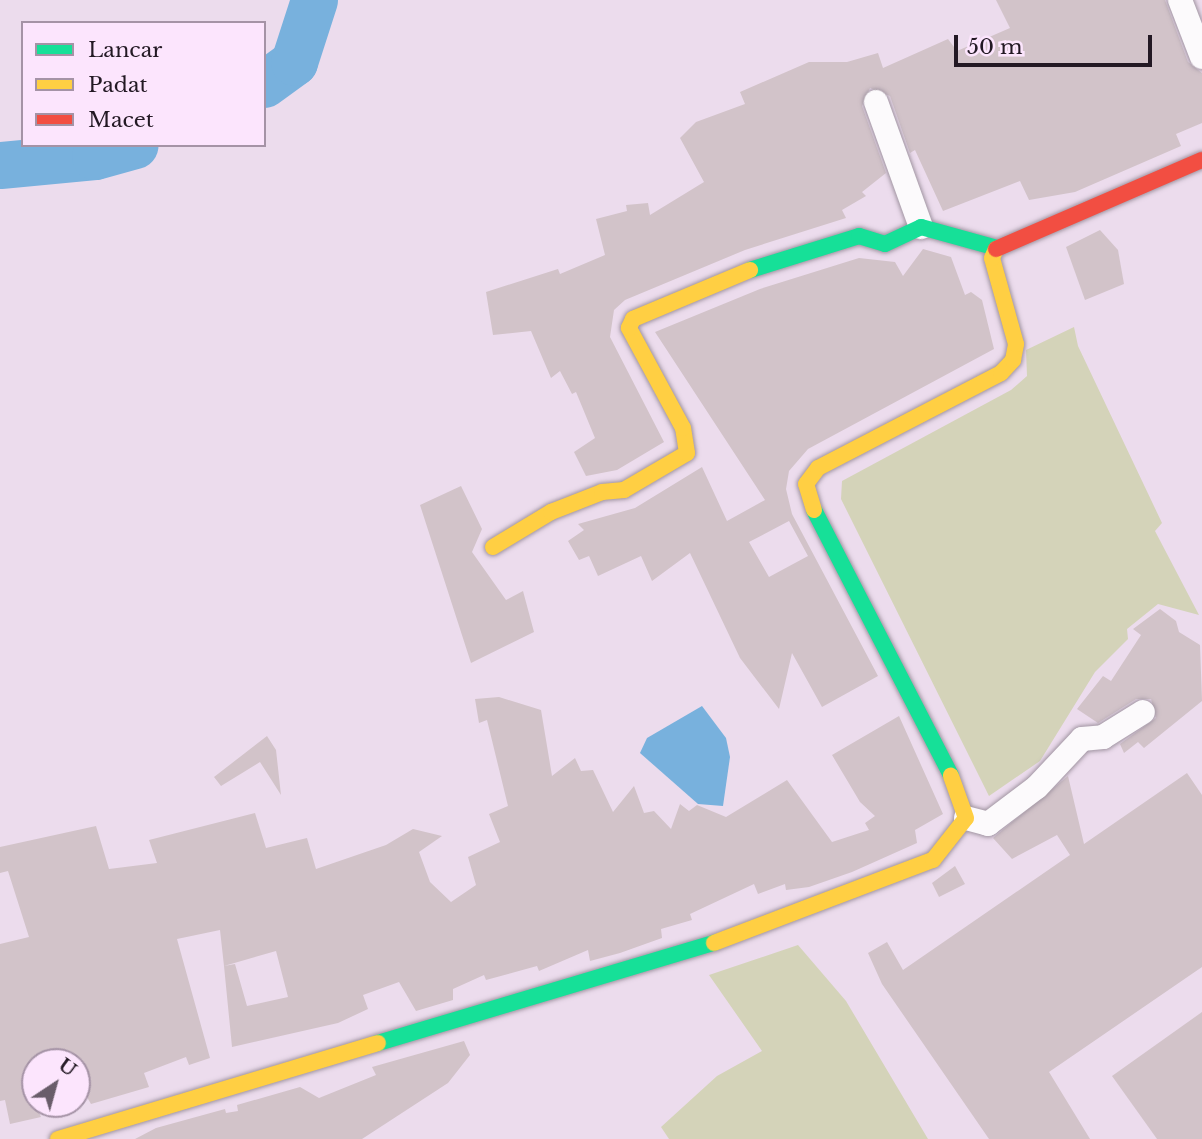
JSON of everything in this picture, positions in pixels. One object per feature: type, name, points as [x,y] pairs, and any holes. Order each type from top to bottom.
[{"type":"street","points":[[1180,0],[1202,57]]},
{"type":"street","points":[[876,102],[921,227]]},
{"type":"street","points":[[493,547],[551,512],[602,492],[624,490],[687,453],[682,428],[635,340],[630,321],[800,253],[859,236],[885,244],[921,227],[997,248],[1202,160]]},
{"type":"street","points":[[966,818],[899,667],[811,504],[806,484],[818,468],[845,451],[1007,367],[1016,344],[995,274],[997,248]]},
{"type":"street","points":[[966,818],[988,824],[1037,787],[1082,739],[1103,737],[1143,712]]},
{"type":"street","points":[[58,1139],[111,1119],[626,973],[860,892],[933,860],[966,818]]},
{"type":"green space","points":[[1074,327],[1078,346],[1162,523],[1155,531],[1199,615],[1158,604],[1127,629],[1128,639],[1095,672],[1040,761],[989,796],[841,499],[842,481],[1011,390],[1027,376],[1026,350]]},
{"type":"green space","points":[[798,945],[846,1001],[928,1139],[669,1139],[661,1127],[717,1076],[762,1051],[709,975]]},
{"type":"water","points":[[702,706],[726,738],[730,757],[723,806],[698,804],[640,753],[647,738]]},
{"type":"building","points":[[996,0],[1165,0],[1188,62],[1202,73],[1202,123],[1176,134],[1181,146],[1075,192],[1029,200],[1020,181],[943,211],[915,150],[910,153],[890,96],[870,88],[862,106],[886,173],[862,192],[866,196],[842,210],[846,218],[745,250],[625,300],[614,310],[610,337],[664,442],[617,470],[586,476],[574,452],[595,438],[576,392],[572,394],[560,371],[551,378],[531,331],[493,335],[486,292],[558,269],[560,274],[605,255],[596,219],[627,211],[626,205],[648,203],[650,215],[704,182],[680,138],[696,122],[745,104],[740,92],[809,62],[847,62],[878,53],[883,68],[948,39],[957,51],[1010,28]]},
{"type":"building","points":[[1100,230],[1118,250],[1124,284],[1085,300],[1066,247]]},
{"type":"building","points":[[923,249],[951,257],[965,295],[971,292],[982,300],[994,349],[808,449],[789,471],[786,489],[792,514],[878,676],[822,707],[792,653],[779,709],[740,658],[690,553],[652,581],[641,556],[598,576],[589,556],[579,560],[568,541],[584,530],[578,524],[635,508],[702,467],[727,521],[765,500],[655,332],[760,289],[859,258],[895,262],[903,276]],"holes":[[[789,521],[808,556],[769,577],[749,542]]]},
{"type":"building","points":[[461,486],[482,529],[472,552],[506,600],[523,591],[534,632],[471,663],[420,505]]},
{"type":"building","points":[[1160,609],[1176,621],[1179,632],[1200,645],[1202,701],[1144,748],[1138,742],[1124,753],[1120,744],[1156,718],[1151,699],[1136,699],[1098,723],[1077,709],[1103,676],[1111,681],[1141,635],[1133,629]]},
{"type":"building","points":[[499,697],[541,710],[552,776],[575,758],[581,771],[593,770],[613,812],[634,786],[644,813],[654,811],[671,829],[680,804],[689,811],[697,805],[726,817],[787,780],[832,842],[869,830],[865,823],[875,816],[860,802],[832,755],[899,716],[943,814],[915,830],[917,843],[852,872],[809,887],[786,890],[785,884],[758,894],[754,884],[690,914],[692,920],[661,929],[662,938],[620,953],[590,961],[588,950],[539,971],[537,966],[486,980],[484,975],[453,989],[453,1000],[416,1011],[399,982],[363,995],[368,1009],[338,1023],[232,1047],[220,930],[177,939],[210,1058],[189,1065],[186,1057],[144,1073],[149,1087],[91,1104],[91,1048],[21,1048],[21,1118],[37,1118],[10,1124],[5,1100],[0,1101],[0,944],[29,937],[8,871],[0,873],[0,847],[96,826],[109,869],[157,863],[149,840],[255,813],[266,848],[307,838],[316,869],[386,845],[413,829],[442,836],[419,852],[430,882],[451,902],[476,885],[468,857],[500,842],[489,814],[508,806],[487,720],[479,723],[475,699]],"holes":[[[276,951],[288,997],[247,1006],[235,964],[224,966]]]},
{"type":"building","points":[[267,736],[276,750],[281,795],[260,762],[221,786],[214,777]]},
{"type":"building","points":[[1187,773],[1202,795],[1202,967],[1049,1072],[1090,1139],[989,1139],[882,984],[868,953],[887,942],[903,970],[1070,855],[1057,835],[1012,859],[993,838],[1068,776],[1084,844]]},
{"type":"building","points":[[955,866],[965,884],[939,897],[932,883]]},
{"type":"building","points":[[1202,1012],[1202,1139],[1157,1139],[1112,1076]]},
{"type":"building","points":[[464,1041],[470,1055],[448,1083],[362,1139],[135,1139],[156,1128],[225,1109],[226,1113],[238,1111],[237,1105],[300,1087],[319,1098],[376,1075],[372,1067]]},
{"type":"waterway","points":[[266,83],[294,62],[314,0]]},
{"type":"waterway","points":[[0,165],[95,156],[128,147]]},
{"type":"traffic: fast","points":[[750,270],[859,236],[885,244],[921,227],[997,248]]},
{"type":"traffic: fast","points":[[814,510],[951,776]]},
{"type":"traffic: fast","points":[[378,1043],[714,943]]},
{"type":"traffic: slow","points":[[814,510],[806,484],[818,468],[1001,373],[1013,360],[1016,344],[992,258],[996,249]]},
{"type":"traffic: slow","points":[[493,547],[551,512],[602,492],[624,490],[687,453],[683,428],[629,328],[633,319],[750,270]]},
{"type":"traffic: slow","points":[[714,943],[933,860],[966,818],[951,776]]},
{"type":"traffic: slow","points":[[58,1139],[378,1043]]},
{"type":"traffic: jam","points":[[996,249],[1202,160]]}]
